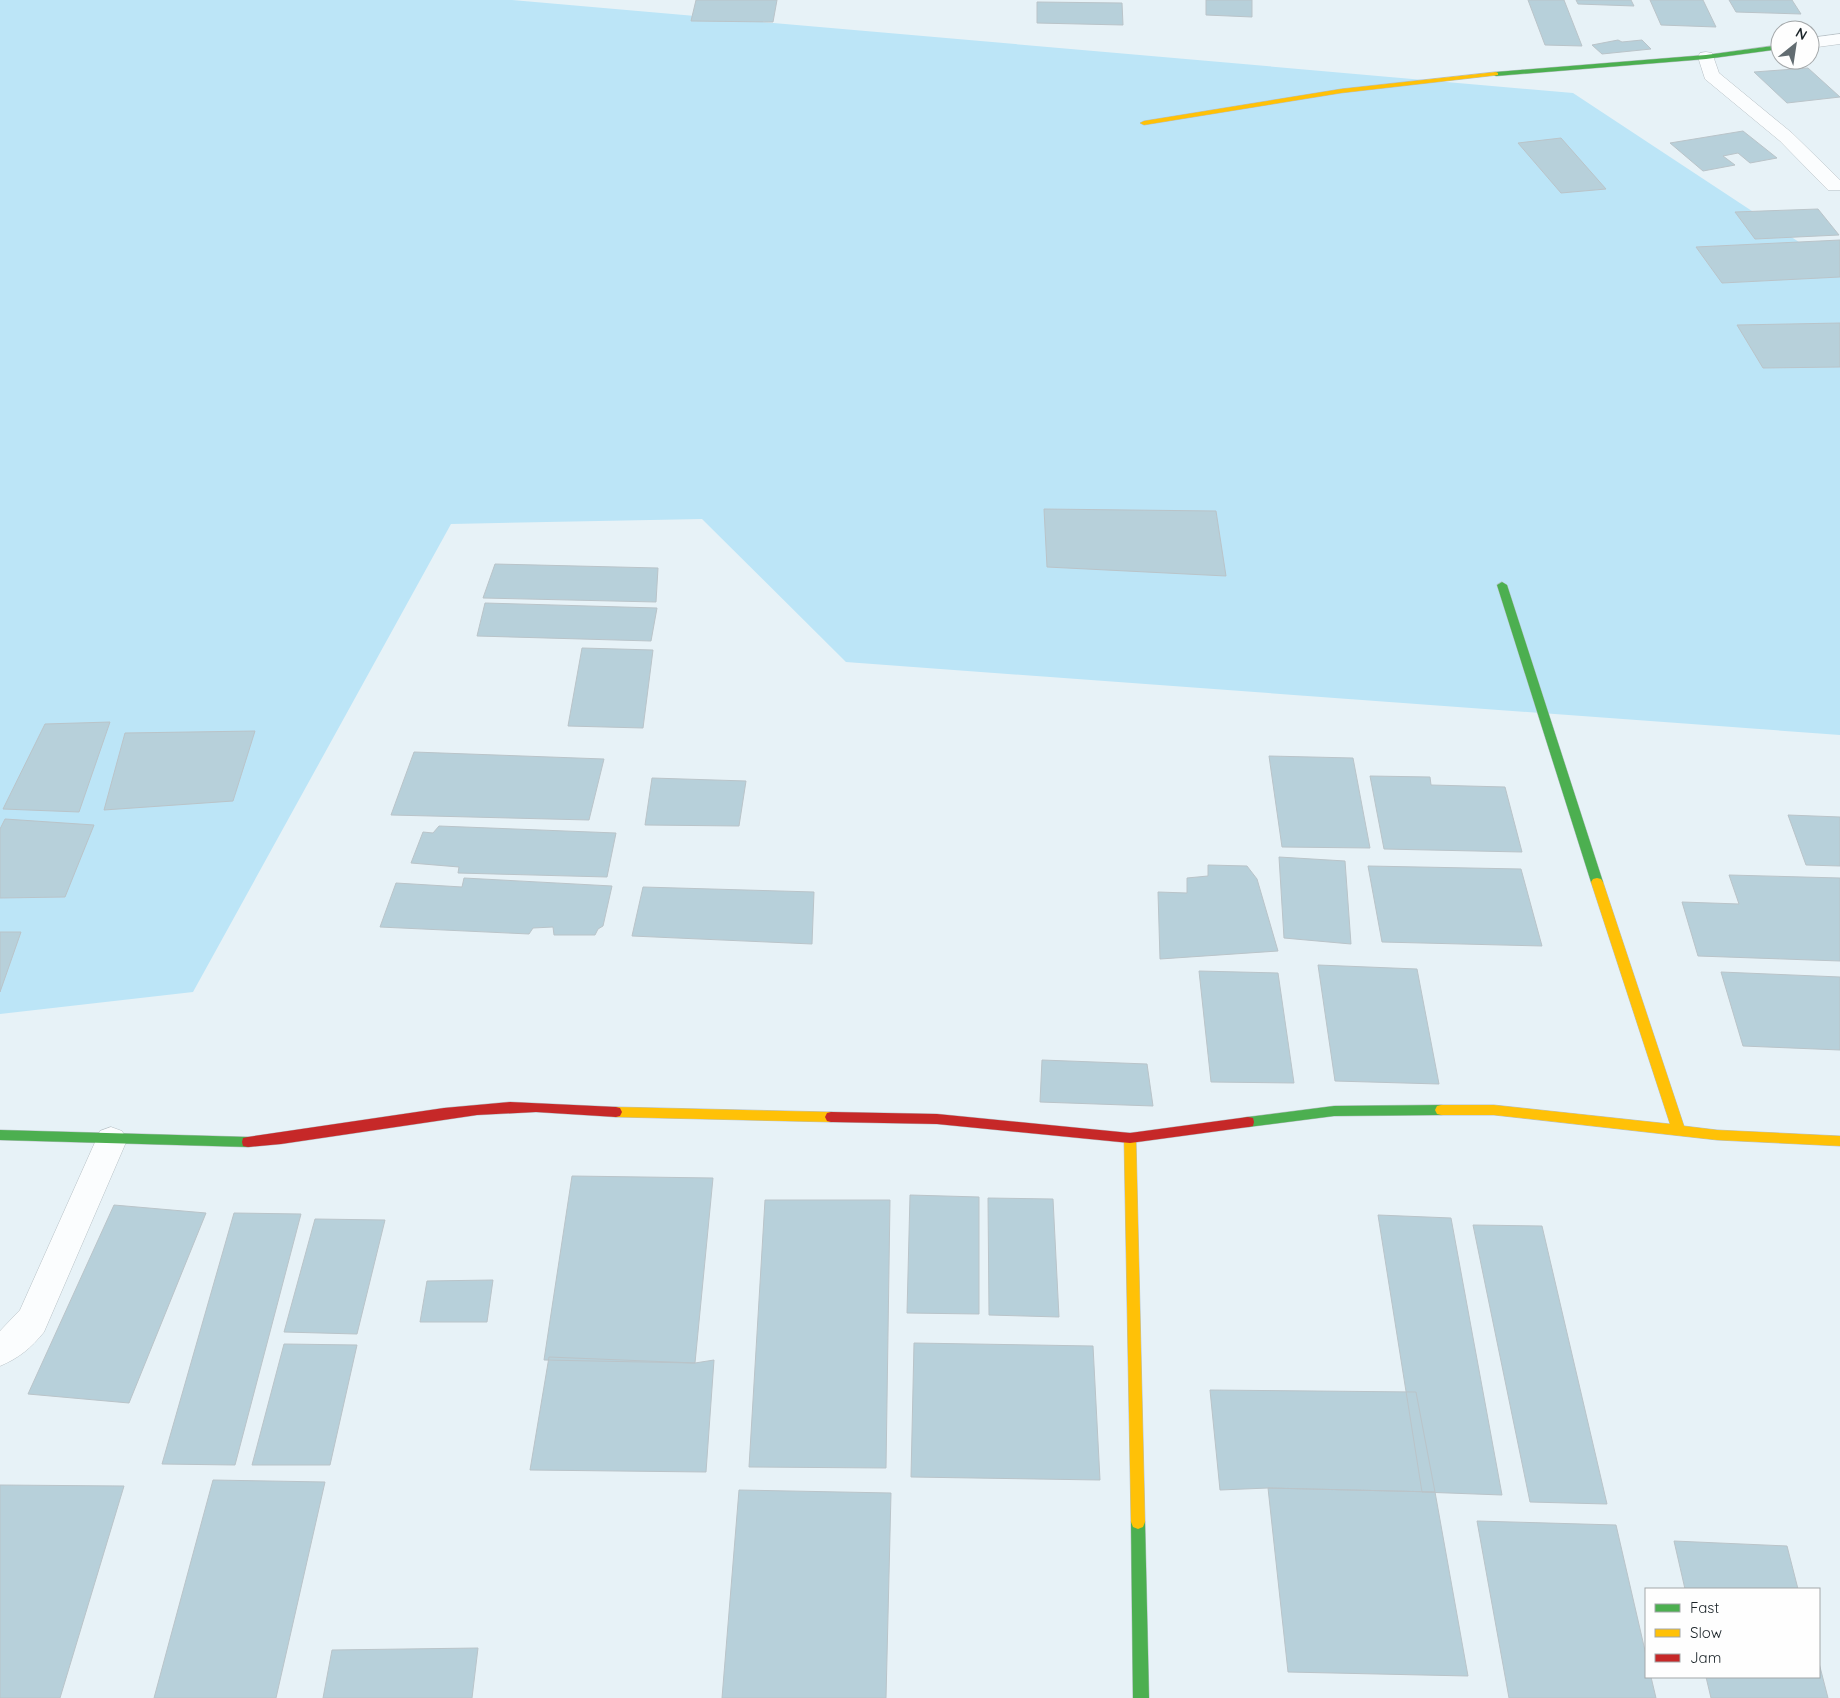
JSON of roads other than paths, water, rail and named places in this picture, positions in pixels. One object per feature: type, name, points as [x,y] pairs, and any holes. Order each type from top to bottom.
[{"type":"street","points":[[1820,42],[1840,40]]},
{"type":"street","points":[[1144,123],[1342,91],[1551,68],[1706,57],[1770,48]]},
{"type":"street","points":[[1706,57],[1711,75],[1786,137],[1835,186]]},
{"type":"street","points":[[1502,584],[1678,1131]]},
{"type":"street","points":[[0,1135],[111,1140],[245,1142],[279,1139],[394,1120],[510,1107],[684,1115],[937,1119],[1130,1138],[1334,1111],[1494,1110],[1717,1135],[1840,1142]]},
{"type":"street","points":[[1130,1138],[1141,1698]]},
{"type":"street","points":[[0,1350],[18,1338],[32,1321],[111,1140]]}]
